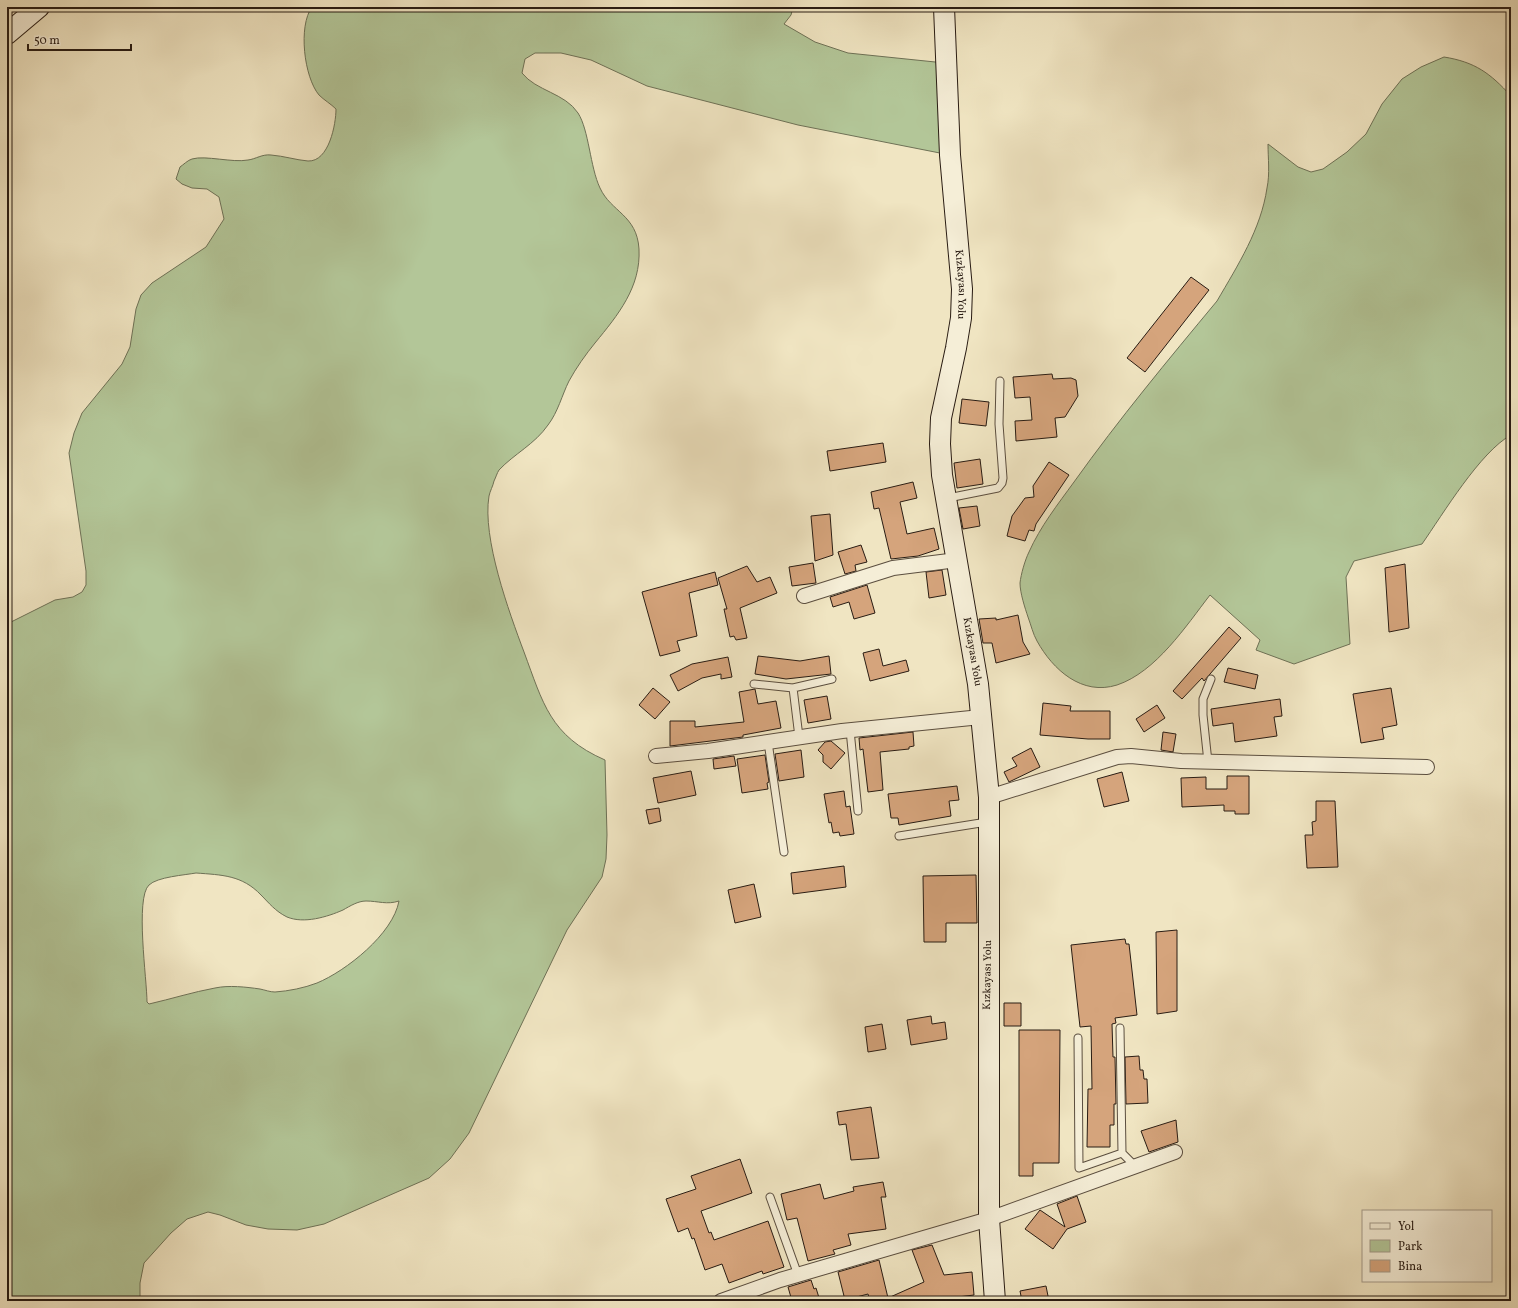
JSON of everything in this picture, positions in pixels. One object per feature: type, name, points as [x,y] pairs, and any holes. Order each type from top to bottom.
[{"type":"street","points":[[7,34],[39,7]]},
{"type":"street","name":"Kızkayası Yolu","points":[[944,7],[950,155],[962,289],[961,318],[941,418],[940,444],[942,475],[971,633],[989,797],[988,1219],[995,1301]]},
{"type":"street","points":[[804,596],[893,568],[957,560]]},
{"type":"street","points":[[656,756],[850,730],[981,717]]},
{"type":"street","points":[[989,797],[1117,757],[1131,756],[1181,762],[1427,767]]},
{"type":"street","points":[[722,1301],[798,1275],[988,1219],[1175,1152]]},
{"type":"lane","points":[[946,498],[998,488],[1002,483],[1003,478],[999,424],[1000,381]]},
{"type":"lane","points":[[754,684],[793,688],[832,679]]},
{"type":"lane","points":[[1208,762],[1203,715],[1203,699],[1211,680]]},
{"type":"lane","points":[[793,688],[799,737]]},
{"type":"lane","points":[[850,730],[858,811]]},
{"type":"lane","points":[[768,742],[784,852]]},
{"type":"lane","points":[[899,836],[989,822]]},
{"type":"lane","points":[[1120,1028],[1122,1153],[1135,1166]]},
{"type":"lane","points":[[1078,1038],[1079,1168],[1122,1153]]},
{"type":"lane","points":[[770,1197],[798,1275]]},
{"type":"green space","points":[[312,7],[793,7],[791,15],[784,24],[815,42],[848,53],[945,63],[950,155],[798,125],[647,86],[591,60],[561,53],[535,53],[525,59],[522,73],[535,84],[566,101],[578,113],[585,129],[594,170],[600,188],[610,203],[629,221],[634,228],[639,249],[639,263],[636,276],[632,288],[620,311],[575,371],[569,381],[555,415],[543,432],[499,470],[489,494],[489,532],[498,575],[518,636],[543,702],[560,729],[587,751],[605,760],[607,835],[606,859],[602,877],[567,930],[469,1133],[450,1159],[429,1178],[324,1224],[297,1230],[268,1229],[246,1225],[208,1212],[187,1219],[171,1233],[144,1263],[140,1283],[140,1301],[7,1301],[7,624],[55,600],[73,597],[82,592],[86,585],[86,571],[69,453],[74,433],[82,413],[122,364],[130,347],[136,309],[141,295],[152,283],[206,247],[224,219],[219,197],[207,189],[192,188],[182,184],[176,179],[180,167],[187,161],[198,158],[242,161],[268,155],[308,161],[315,160],[326,149],[330,141],[335,124],[336,109],[319,95],[310,76],[304,38],[308,15]],"holes":[[[196,873],[231,877],[246,883],[254,888],[272,907],[279,912],[287,917],[301,920],[315,919],[337,913],[363,901],[386,903],[399,901],[395,914],[388,926],[367,950],[341,970],[317,983],[296,989],[275,992],[243,987],[220,987],[198,991],[149,1004],[147,1002],[142,922],[145,893],[149,885],[158,880]]]},
{"type":"green space","points":[[1444,57],[1473,65],[1489,75],[1511,96],[1511,435],[1499,443],[1475,469],[1422,544],[1354,561],[1346,577],[1350,644],[1294,664],[1256,650],[1260,640],[1210,595],[1169,647],[1145,670],[1131,679],[1117,685],[1092,687],[1081,684],[1070,678],[1051,662],[1037,641],[1033,632],[1020,587],[1021,575],[1026,559],[1033,543],[1044,525],[1108,435],[1217,301],[1248,246],[1260,218],[1268,183],[1268,144],[1298,167],[1311,172],[1323,169],[1347,152],[1366,134],[1382,104],[1402,79],[1421,67]]},
{"type":"building","points":[[1191,277],[1209,290],[1145,372],[1127,358]]},
{"type":"building","points":[[1052,374],[1053,379],[1071,378],[1076,380],[1078,396],[1065,417],[1055,418],[1057,437],[1016,441],[1015,421],[1032,420],[1030,397],[1015,398],[1013,377]]},
{"type":"building","points":[[962,399],[989,402],[986,426],[959,423]]},
{"type":"building","points":[[883,443],[886,462],[830,471],[827,451]]},
{"type":"building","points":[[980,459],[983,484],[957,488],[954,463]]},
{"type":"building","points":[[1049,462],[1069,475],[1036,524],[1034,531],[1029,530],[1025,541],[1007,536],[1012,516],[1025,498],[1034,497],[1033,486]]},
{"type":"building","points":[[913,482],[917,498],[900,502],[907,534],[934,528],[939,549],[918,556],[891,559],[879,508],[874,509],[871,492]]},
{"type":"building","points":[[977,506],[980,526],[963,529],[959,508]]},
{"type":"building","points":[[830,514],[833,555],[815,561],[811,516]]},
{"type":"building","points":[[861,545],[867,562],[855,565],[856,571],[845,574],[838,552]]},
{"type":"building","points":[[813,563],[816,583],[792,586],[789,567]]},
{"type":"building","points":[[1405,564],[1409,628],[1389,632],[1385,568]]},
{"type":"building","points":[[747,566],[757,582],[770,577],[777,593],[740,608],[747,638],[736,640],[734,636],[730,637],[724,609],[727,609],[718,578]]},
{"type":"building","points":[[942,570],[946,595],[929,598],[926,572]]},
{"type":"building","points":[[715,572],[718,585],[689,593],[697,636],[677,641],[680,651],[660,656],[642,592]]},
{"type":"building","points":[[867,585],[875,613],[854,619],[849,602],[833,607],[830,597]]},
{"type":"building","points":[[1018,615],[1023,642],[1030,654],[996,663],[992,643],[983,643],[979,619],[996,618],[996,620]]},
{"type":"building","points":[[1229,627],[1241,638],[1204,681],[1202,678],[1182,699],[1173,691]]},
{"type":"building","points":[[879,649],[883,666],[906,660],[909,671],[870,681],[863,653]]},
{"type":"building","points":[[758,656],[800,661],[829,656],[831,674],[786,679],[755,674]]},
{"type":"building","points":[[728,657],[732,677],[721,679],[721,674],[702,678],[678,691],[670,675],[692,664]]},
{"type":"building","points":[[1228,668],[1258,675],[1255,689],[1224,682]]},
{"type":"building","points":[[653,688],[670,702],[655,719],[639,705]]},
{"type":"building","points":[[1391,688],[1397,725],[1382,728],[1384,739],[1361,743],[1353,694]]},
{"type":"building","points":[[755,689],[758,704],[776,701],[781,728],[743,735],[743,737],[670,746],[670,721],[695,721],[695,727],[744,722],[739,692]]},
{"type":"building","points":[[827,696],[831,719],[808,723],[804,700]]},
{"type":"building","points":[[1280,699],[1282,716],[1274,717],[1277,736],[1235,742],[1233,723],[1213,726],[1211,709]]},
{"type":"building","points":[[1043,703],[1071,706],[1070,711],[1110,711],[1110,739],[1088,739],[1040,735]]},
{"type":"building","points":[[1157,705],[1165,718],[1144,732],[1136,719]]},
{"type":"building","points":[[913,732],[914,746],[909,747],[909,749],[880,752],[883,790],[868,792],[863,749],[860,750],[859,738]]},
{"type":"building","points":[[1163,732],[1176,734],[1173,752],[1161,750]]},
{"type":"building","points":[[831,741],[845,753],[831,769],[823,762],[823,755],[818,750],[825,742]]},
{"type":"building","points":[[1031,748],[1040,767],[1009,782],[1004,772],[1017,766],[1012,758]]},
{"type":"building","points":[[801,750],[804,777],[779,781],[775,754]]},
{"type":"building","points":[[765,755],[769,782],[767,783],[768,789],[742,793],[737,759]]},
{"type":"building","points":[[734,756],[736,766],[714,769],[713,759]]},
{"type":"building","points":[[691,771],[696,795],[658,803],[653,778]]},
{"type":"building","points":[[1122,772],[1129,801],[1104,807],[1097,779]]},
{"type":"building","points":[[1227,776],[1249,776],[1249,814],[1235,814],[1235,811],[1224,811],[1224,805],[1182,807],[1181,778],[1206,777],[1206,789],[1227,789]]},
{"type":"building","points":[[957,786],[959,800],[949,801],[951,816],[899,825],[898,818],[891,818],[888,794]]},
{"type":"building","points":[[844,791],[846,807],[850,806],[854,834],[840,836],[839,832],[833,833],[831,822],[829,823],[824,794]]},
{"type":"building","points":[[1316,801],[1335,801],[1338,867],[1307,868],[1305,835],[1313,835],[1312,822],[1316,821]]},
{"type":"building","points":[[659,808],[661,821],[649,824],[646,810]]},
{"type":"building","points":[[844,866],[846,887],[793,894],[791,873]]},
{"type":"building","points":[[976,875],[977,923],[946,923],[946,942],[924,942],[923,876]]},
{"type":"building","points":[[754,884],[761,917],[735,923],[728,890]]},
{"type":"building","points":[[1177,930],[1177,1011],[1157,1014],[1156,932]]},
{"type":"building","points":[[1125,939],[1126,944],[1129,944],[1137,1015],[1115,1018],[1116,1023],[1112,1024],[1113,1057],[1115,1057],[1116,1104],[1114,1104],[1114,1125],[1110,1125],[1110,1147],[1087,1147],[1088,1089],[1092,1089],[1091,1026],[1080,1027],[1071,945]]},
{"type":"building","points":[[1004,1003],[1021,1003],[1021,1026],[1004,1026]]},
{"type":"building","points":[[931,1016],[932,1024],[945,1022],[947,1039],[911,1045],[907,1020]]},
{"type":"building","points":[[882,1024],[886,1049],[868,1052],[865,1027]]},
{"type":"building","points":[[1019,1030],[1060,1030],[1059,1163],[1033,1163],[1033,1176],[1019,1176]]},
{"type":"building","points":[[1139,1056],[1140,1070],[1143,1070],[1144,1079],[1147,1079],[1148,1103],[1126,1104],[1125,1057]]},
{"type":"building","points":[[871,1107],[879,1158],[851,1160],[846,1124],[839,1125],[837,1112]]},
{"type":"building","points":[[1176,1120],[1178,1142],[1149,1152],[1141,1131]]},
{"type":"building","points":[[740,1159],[752,1193],[701,1211],[709,1233],[711,1232],[714,1240],[768,1221],[784,1267],[763,1274],[762,1271],[729,1283],[722,1264],[705,1270],[694,1238],[692,1239],[688,1228],[678,1232],[666,1199],[696,1189],[691,1176]]},
{"type":"building","points":[[883,1182],[886,1197],[881,1197],[886,1229],[848,1234],[851,1245],[833,1250],[835,1254],[808,1261],[797,1218],[787,1220],[781,1194],[820,1184],[824,1199],[854,1191],[853,1187]]},
{"type":"building","points":[[1077,1196],[1086,1222],[1067,1229],[1053,1249],[1025,1229],[1040,1210],[1065,1227],[1057,1204]]},
{"type":"building","points":[[932,1245],[944,1275],[972,1272],[974,1295],[942,1299],[943,1301],[870,1301],[868,1294],[845,1300],[838,1272],[879,1260],[888,1298],[924,1282],[912,1250]]},
{"type":"building","points":[[811,1280],[814,1289],[816,1288],[820,1301],[792,1301],[788,1287]]},
{"type":"building","points":[[1046,1286],[1049,1301],[1022,1301],[1020,1291]]}]
